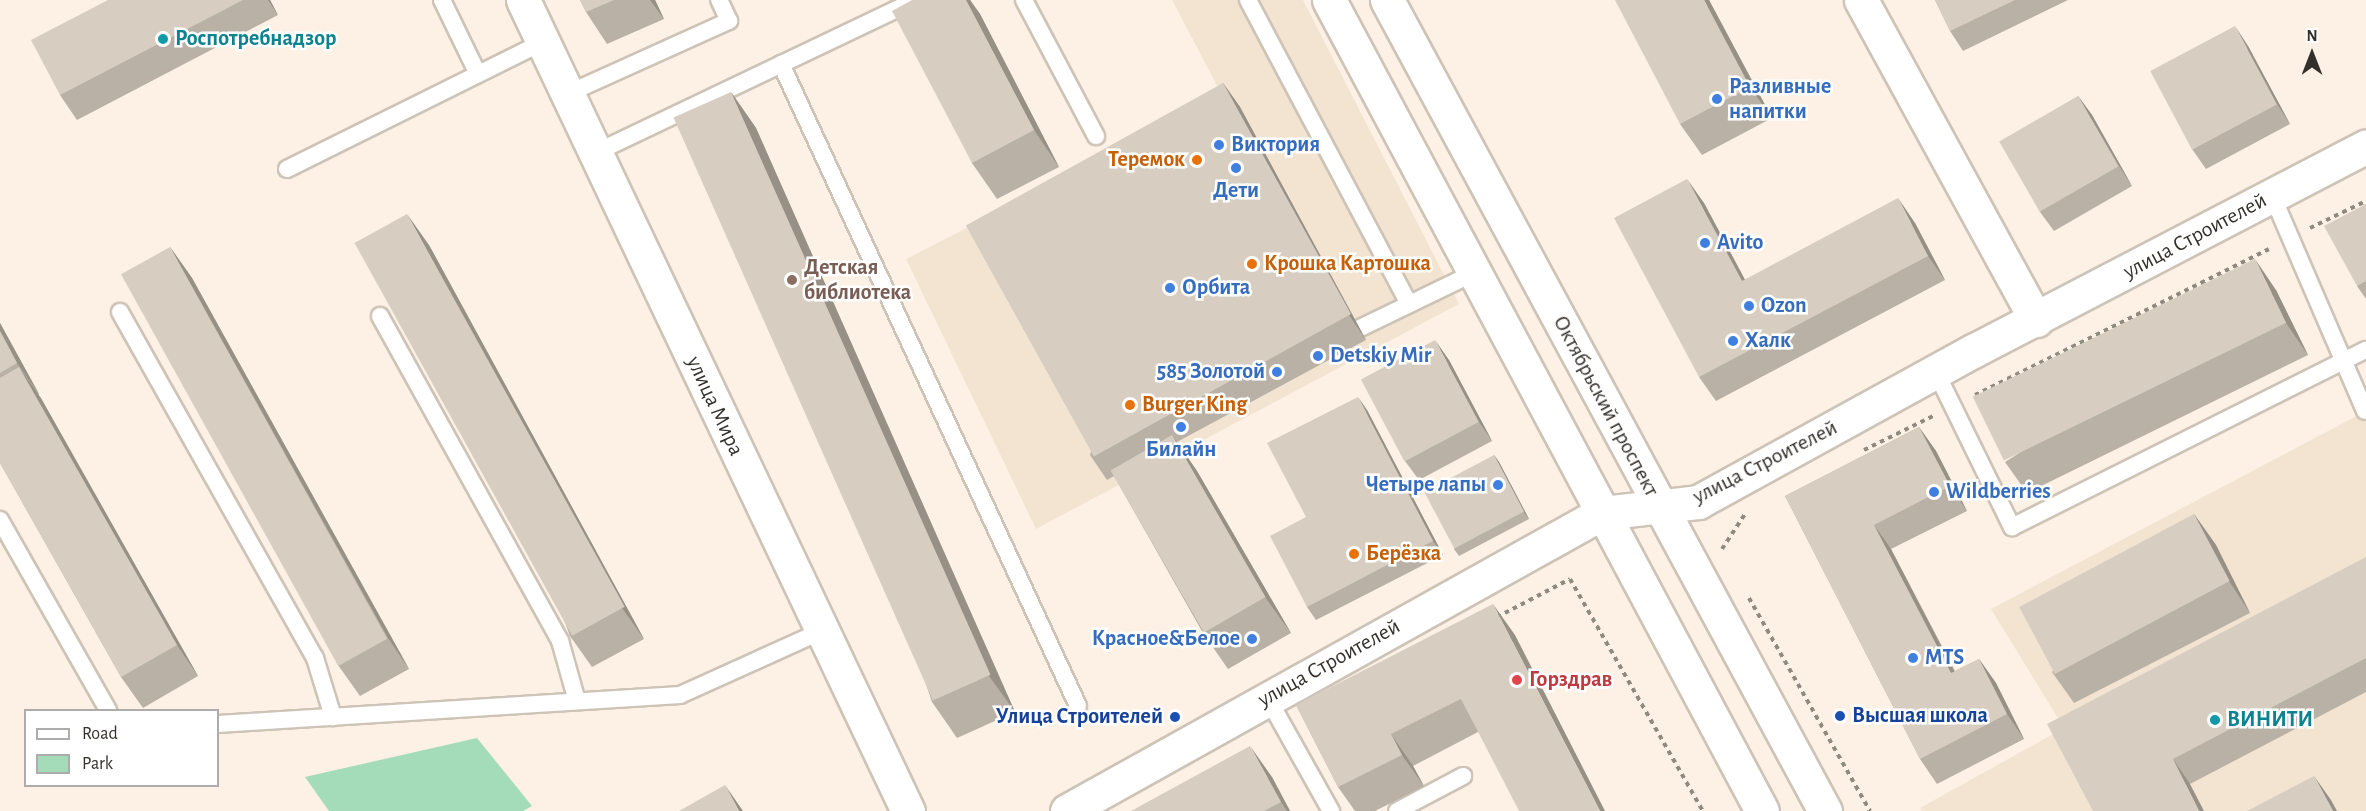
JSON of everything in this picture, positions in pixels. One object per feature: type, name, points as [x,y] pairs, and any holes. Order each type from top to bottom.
[{"type":"street","name":"улица Мира","points":[[523,0],[908,811]]},
{"type":"street","points":[[1329,0],[1762,811]]},
{"type":"street","name":"Октябрьский проспект","points":[[1387,0],[1825,811]]},
{"type":"street","points":[[1861,0],[2036,320]]},
{"type":"street","name":"улица Строителей","points":[[1066,811],[1267,697],[1602,513],[1698,502],[1936,372],[2366,146]]},
{"type":"lane","points":[[442,0],[478,74]]},
{"type":"lane","points":[[567,94],[729,21],[719,0]]},
{"type":"lane","points":[[595,153],[916,0]]},
{"type":"lane","points":[[1024,0],[1096,136]]},
{"type":"lane","points":[[1248,0],[1409,304]]},
{"type":"lane","points":[[287,169],[543,42]]},
{"type":"lane","points":[[781,64],[1078,706]]},
{"type":"lane","points":[[2272,195],[2365,411]]},
{"type":"lane","points":[[1360,328],[1474,273]]},
{"type":"lane","points":[[120,312],[315,658],[333,717]]},
{"type":"lane","points":[[380,316],[560,641],[577,701]]},
{"type":"lane","points":[[1936,372],[2012,526],[2366,350]]},
{"type":"lane","points":[[0,519],[107,709]]},
{"type":"lane","points":[[219,724],[680,695],[822,631]]},
{"type":"lane","points":[[1267,697],[1331,811]]},
{"type":"lane","points":[[1397,811],[1463,776]]},
{"type":"path","points":[[1862,451],[2366,201]]},
{"type":"path","points":[[1726,557],[1721,547],[1750,507]]},
{"type":"path","points":[[1485,623],[1570,579],[1702,811]]},
{"type":"path","points":[[1744,587],[1870,811]]},
{"type":"shaded area","points":[[1172,0],[1303,0],[1459,304],[1036,529],[906,259],[1223,97]]},
{"type":"shaded area","points":[[2366,411],[2366,811],[1922,811],[1920,808],[2064,728],[1991,609]]},
{"type":"green space","points":[[477,738],[532,806],[523,811],[329,811],[305,777]]},
{"type":"building","points":[[108,0],[243,0],[60,95],[31,40]]},
{"type":"building","points":[[580,0],[614,0],[586,12]]},
{"type":"building","points":[[912,0],[966,0],[1034,130],[972,163],[892,11]]},
{"type":"building","points":[[1615,0],[1704,0],[1750,87],[1680,124]]},
{"type":"building","points":[[1935,0],[2015,0],[1950,31]]},
{"type":"building","points":[[2235,26],[2277,105],[2192,150],[2150,71]]},
{"type":"building","name":"Орбита","points":[[1223,83],[1351,314],[1094,456],[966,226]]},
{"type":"building","points":[[731,92],[990,675],[933,700],[673,118]]},
{"type":"building","points":[[2078,96],[2118,166],[2040,212],[1999,142]]},
{"type":"building","points":[[1687,179],[1742,281],[1898,198],[1928,256],[1699,377],[1614,218]]},
{"type":"building","points":[[2366,204],[2366,281],[2357,286],[2324,226]]},
{"type":"building","points":[[407,214],[625,607],[572,636],[355,243]]},
{"type":"building","points":[[170,247],[387,639],[338,666],[121,274]]},
{"type":"building","points":[[2255,259],[2286,323],[2004,460],[1973,397]]},
{"type":"building","points":[[0,331],[17,363],[0,373]]},
{"type":"building","points":[[1435,340],[1479,422],[1404,462],[1361,379]]},
{"type":"building","points":[[19,367],[177,645],[121,677],[0,463],[0,378]]},
{"type":"building","points":[[1358,397],[1433,541],[1307,607],[1270,536],[1306,517],[1267,443]]},
{"type":"building","points":[[1919,427],[1950,486],[1874,525],[1951,673],[1979,659],[2007,714],[1920,759],[1785,496]]},
{"type":"building","points":[[1172,435],[1266,597],[1204,632],[1111,470]]},
{"type":"building","points":[[1494,455],[1524,512],[1454,549],[1424,492]]},
{"type":"building","points":[[2194,514],[2230,581],[2055,674],[2019,607]]},
{"type":"building","name":"ВИНИТИ","points":[[2366,557],[2366,658],[2173,759],[2199,811],[2093,811],[2047,724]]},
{"type":"building","points":[[1493,604],[1600,811],[1519,811],[1461,699],[1391,734],[1402,755],[1338,787],[1296,705]]},
{"type":"building","points":[[1250,746],[1281,802],[1264,811],[1131,811]]},
{"type":"building","points":[[2314,776],[2333,811],[2247,811]]},
{"type":"building","points":[[725,785],[739,811],[679,811]]},
{"type":"place","name":"Роспотребнадзор","points":[[163,39]]},
{"type":"place","name":"Разливные напитки","points":[[1717,99]]},
{"type":"place","name":"Виктория","points":[[1219,145]]},
{"type":"place","name":"Теремок","points":[[1197,160]]},
{"type":"place","name":"Дети","points":[[1236,168]]},
{"type":"place","name":"Avito","points":[[1705,243]]},
{"type":"place","name":"Крошка Картошка","points":[[1252,264]]},
{"type":"place","name":"Детская библиотека","points":[[792,280]]},
{"type":"place","name":"Орбита","points":[[1170,288]]},
{"type":"place","name":"Ozon","points":[[1749,306]]},
{"type":"place","name":"Халк","points":[[1733,341]]},
{"type":"place","name":"Detskiy Mir","points":[[1318,356]]},
{"type":"place","name":"585 Золотой","points":[[1277,372]]},
{"type":"place","name":"Burger King","points":[[1130,405]]},
{"type":"place","name":"Билайн","points":[[1181,427]]},
{"type":"place","name":"Четыре лапы","points":[[1498,485]]},
{"type":"place","name":"Wildberries","points":[[1934,492]]},
{"type":"place","name":"Берёзка","points":[[1354,554]]},
{"type":"place","name":"Красное&Белое","points":[[1252,639]]},
{"type":"place","name":"MTS","points":[[1913,658]]},
{"type":"place","name":"Горздрав","points":[[1517,680]]},
{"type":"place","name":"Высшая школа","points":[[1840,716]]},
{"type":"place","name":"Улица Строителей","points":[[1175,717]]},
{"type":"place","name":"ВИНИТИ","points":[[2215,720]]}]
